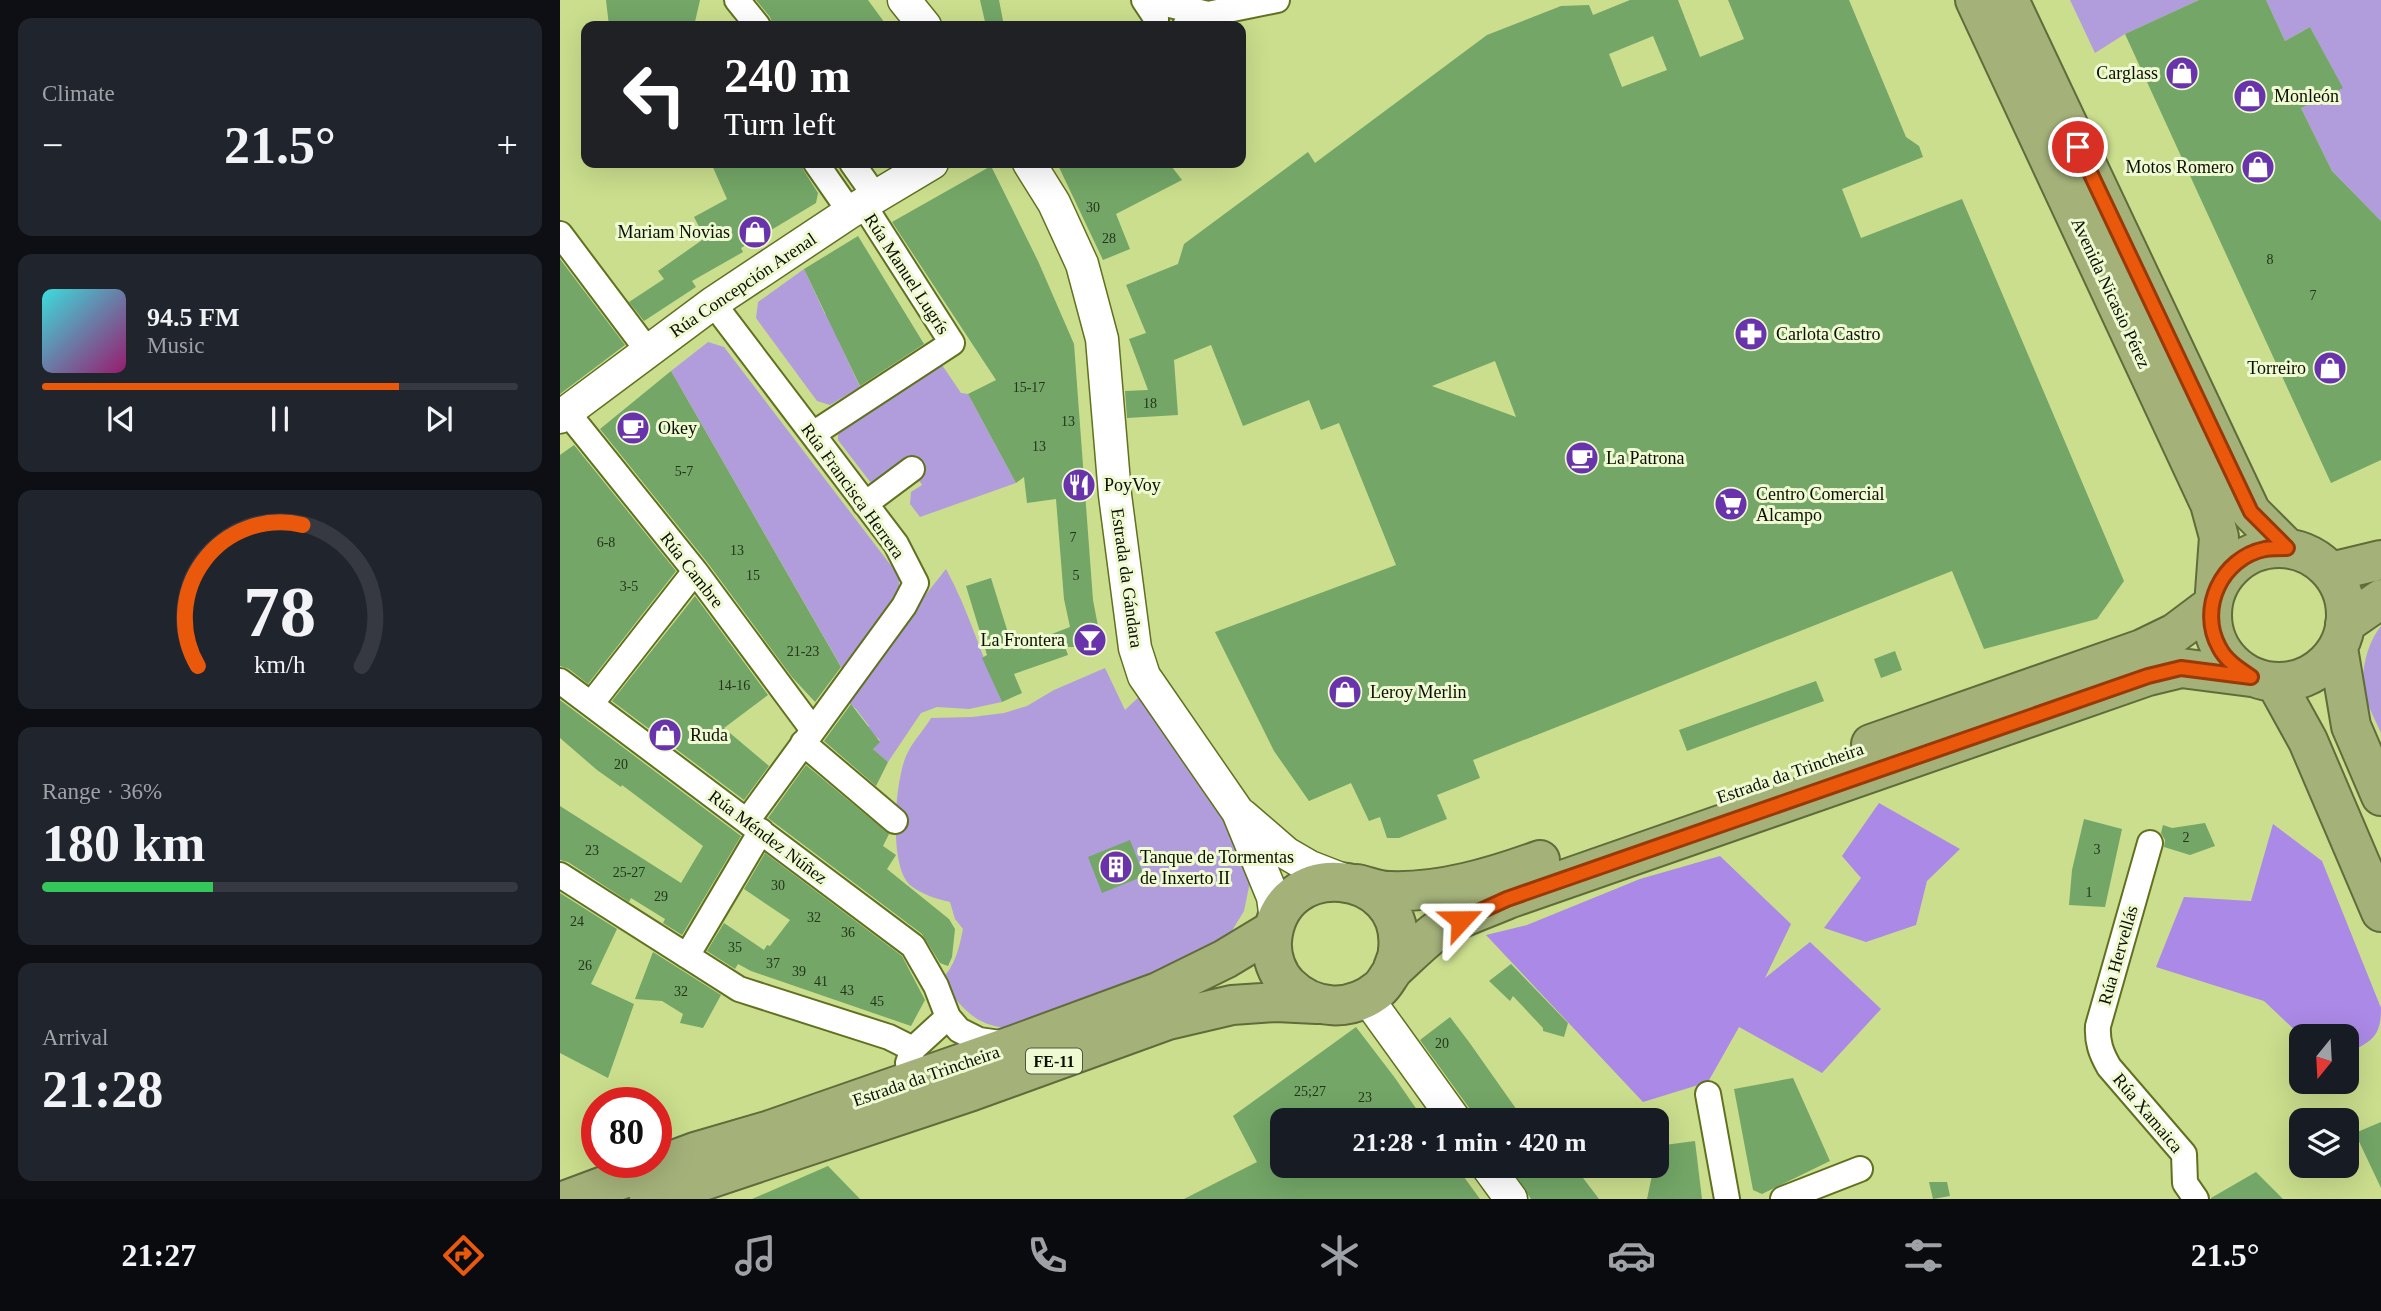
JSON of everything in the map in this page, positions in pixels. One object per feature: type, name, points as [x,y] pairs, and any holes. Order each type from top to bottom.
[{"type":"highway","name":"Avenida Nicasio Pérez","points":[[1975,0],[2210,504],[2219,537],[2213,599]]},
{"type":"highway","name":"Avenida Nicasio Pérez","points":[[2009,0],[2251,512],[2287,548]]},
{"type":"highway","points":[[2381,599],[2342,636],[2326,663],[2311,674],[2294,680],[2263,680],[2233,665],[2219,648],[2212,628],[2213,599],[2226,572],[2243,558],[2264,549],[2287,548],[2312,556],[2330,572],[2340,588],[2345,606],[2342,636],[2351,726],[2381,796]]},
{"type":"highway","points":[[2330,572],[2381,560]]},
{"type":"highway","name":"Estrada da Trincheira","points":[[1350,882],[1388,891],[1443,887],[1498,875],[2142,649],[2175,633],[2213,599]]},
{"type":"highway","name":"Estrada da Trincheira","points":[[1380,984],[1438,930],[1507,899],[2148,676],[2181,668],[2263,680]]},
{"type":"highway","points":[[2263,680],[2308,741],[2381,912]]},
{"type":"highway","name":"FE-11","points":[[1275,925],[1288,901],[1304,888],[1324,881],[1350,882]]},
{"type":"highway","points":[[1350,882],[1373,893],[1388,909],[1397,929],[1398,950],[1380,984]]},
{"type":"highway","points":[[1275,925],[1272,949],[1276,967],[1300,996],[1317,1004]]},
{"type":"highway","name":"Estrada da Trincheira","points":[[569,1199],[695,1152],[770,1130],[1158,992],[1225,960],[1275,925]]},
{"type":"highway","name":"FE-11","points":[[1317,1004],[1342,1006],[1380,984]]},
{"type":"highway","name":"Estrada da Trincheira","points":[[649,1199],[960,1095],[1167,1020],[1232,1005],[1276,1002],[1317,1004]]},
{"type":"street","points":[[737,0],[754,21]]},
{"type":"street","points":[[904,0],[921,21]]},
{"type":"street","points":[[1147,0],[1208,13]]},
{"type":"street","points":[[1147,0],[1156,21]]},
{"type":"street","points":[[1194,21],[1208,13],[1277,0]]},
{"type":"street","points":[[822,168],[863,205]]},
{"type":"street","points":[[853,168],[863,205]]},
{"type":"street","name":"Rúa Concepción Arenal","points":[[563,415],[713,303],[924,168]]},
{"type":"street","name":"Estrada da Gándara","points":[[1031,168],[1054,203],[1082,264],[1102,339],[1115,495],[1135,649],[1144,676],[1238,812]]},
{"type":"street","name":"Rúa Manuel Lugrís","points":[[813,434],[952,343],[863,205]]},
{"type":"street","points":[[560,234],[648,351]]},
{"type":"street","name":"Rúa Francisca Herrera","points":[[687,956],[754,826],[808,737],[904,606],[916,583],[896,544],[713,303]]},
{"type":"street","name":"Rúa Cambre","points":[[563,415],[695,572],[808,737],[895,821]]},
{"type":"street","points":[[865,504],[912,469]]},
{"type":"street","points":[[592,704],[695,572]]},
{"type":"street","name":"Rúa Méndez Núñez","points":[[560,681],[913,946],[936,986],[948,1017]]},
{"type":"street","points":[[1238,812],[1286,853],[1310,867],[1350,882]]},
{"type":"street","points":[[1238,812],[1273,897],[1275,925]]},
{"type":"street","name":"Rúa Hervellás","points":[[2109,1067],[2100,1051],[2098,1026],[2150,843]]},
{"type":"street","points":[[560,875],[738,989],[889,1037],[914,1049]]},
{"type":"street","points":[[1380,984],[1448,1108]]},
{"type":"street","points":[[896,1086],[914,1049],[948,1017],[959,1030],[979,1040],[1014,1045]]},
{"type":"street","name":"Rúa Xamaica","points":[[2109,1067],[2184,1154],[2185,1184],[2196,1199]]},
{"type":"street","points":[[1708,1094],[1727,1199]]},
{"type":"street","points":[[1783,1199],[1860,1169]]},
{"type":"street","points":[[1496,1178],[1511,1199]]},
{"type":"shaded area","points":[[2070,0],[2199,0],[2125,34],[2095,53]]},
{"type":"shaded area","points":[[2266,0],[2381,0],[2381,221],[2332,171],[2301,108],[2342,87],[2310,27],[2285,41]]},
{"type":"shaded area","points":[[804,269],[825,314],[860,326],[839,342],[860,387],[830,405],[817,401],[756,318],[758,302]]},
{"type":"shaded area","points":[[708,342],[724,347],[899,576],[899,592],[843,670],[671,371]]},
{"type":"shaded area","points":[[938,359],[961,393],[968,394],[1016,483],[920,517],[910,504],[911,492],[922,485],[909,464],[877,484],[871,483],[838,440],[838,434],[879,406],[876,401]]},
{"type":"shaded area","points":[[946,569],[962,601],[1002,702],[969,709],[937,707],[921,713],[888,762],[873,749],[880,740],[872,733],[859,736],[869,726],[844,698]]},
{"type":"shaded area","points":[[2381,626],[2381,733],[2365,696],[2363,679],[2368,650]]},
{"type":"shaded area","points":[[1105,668],[1125,710],[1141,695],[1240,844],[1250,882],[1244,911],[1230,934],[1188,962],[1005,1028],[994,1026],[968,1012],[941,980],[956,957],[963,929],[955,919],[950,902],[919,891],[910,885],[903,875],[896,841],[896,821],[903,766],[909,749],[931,718],[1004,713],[1027,706],[1054,690]]},
{"type":"shaded area","points":[[1879,803],[1960,849],[1927,881],[1916,925],[1866,942],[1824,928],[1861,878],[1842,856]]},
{"type":"shaded area","points":[[2273,824],[2322,861],[2381,1008],[2379,1026],[2373,1037],[2359,1048],[2359,1024],[2289,1025],[2264,1001],[2156,967],[2184,897],[2251,901]]},
{"type":"shaded area","points":[[1720,856],[1791,924],[1765,978],[1810,942],[1881,1009],[1822,1073],[1739,1027],[1708,1082],[1643,1102],[1486,935],[1527,925],[1640,879]]},
{"type":"building","points":[[606,0],[700,0],[695,21],[608,21]]},
{"type":"building","points":[[756,0],[868,0],[883,21],[771,21]]},
{"type":"building","points":[[980,0],[999,0],[1003,21],[985,21]]},
{"type":"building","points":[[1630,0],[1678,0],[1700,57],[1744,39],[1728,0],[1849,0],[1906,137],[1919,146],[1923,157],[1842,189],[1861,238],[1962,199],[2124,581],[2097,619],[1984,649],[1952,571],[1473,760],[1480,778],[1437,795],[1447,819],[1399,838],[1387,838],[1380,817],[1369,821],[1351,783],[1309,801],[1274,751],[1215,632],[1396,565],[1339,423],[1321,430],[1309,400],[1243,426],[1211,345],[1174,360],[1178,415],[1127,418],[1125,391],[1148,390],[1129,339],[1146,333],[1126,285],[1178,264],[1184,244],[1308,152],[1315,163],[1487,35],[1561,6],[1589,5],[1593,15]],"holes":[[[1653,36],[1667,70],[1622,87],[1609,54]],[[1495,361],[1516,417],[1432,386]]]},
{"type":"building","points":[[2199,0],[2266,0],[2285,41],[2310,27],[2343,88],[2301,108],[2332,171],[2381,221],[2381,460],[2331,483],[2125,34]]},
{"type":"building","points":[[713,168],[803,168],[818,193],[816,203],[741,248],[743,252],[692,281],[696,287],[644,321],[629,302],[664,279],[658,271],[705,238],[694,217],[727,199]]},
{"type":"building","points":[[987,168],[992,168],[1038,261],[1074,344],[1093,600],[1102,647],[1065,647],[1068,655],[1014,674],[1022,693],[1002,702],[982,658],[987,655],[966,586],[991,578],[1013,649],[1070,627],[1064,599],[1056,499],[1027,503],[1024,477],[1016,483],[968,394],[996,380],[892,222]]},
{"type":"building","points":[[1059,168],[1173,168],[1182,180],[1116,214],[1130,249],[1103,260]]},
{"type":"building","points":[[858,236],[924,344],[860,386],[804,269]]},
{"type":"building","points":[[560,259],[625,345],[560,394]]},
{"type":"building","points":[[671,371],[841,667],[815,702],[792,677],[707,562],[600,429]]},
{"type":"building","points":[[574,445],[676,571],[588,684],[569,669],[560,666],[560,455]]},
{"type":"building","points":[[695,596],[768,695],[724,728],[769,766],[744,800],[612,701]]},
{"type":"building","points":[[1895,651],[1902,670],[1881,678],[1874,659]]},
{"type":"building","points":[[1816,681],[1824,701],[1687,751],[1679,730]]},
{"type":"building","points":[[560,700],[741,836],[682,935],[663,923],[665,919],[631,898],[629,902],[568,862],[560,860],[560,806],[681,883],[703,846],[622,785],[621,787],[597,770],[560,738]]},
{"type":"building","points":[[851,704],[880,742],[873,749],[888,762],[876,786],[824,741]]},
{"type":"building","points":[[806,765],[889,834],[883,846],[896,855],[887,869],[949,919],[955,929],[952,957],[948,966],[940,963],[922,934],[768,818]]},
{"type":"building","points":[[2084,819],[2122,829],[2105,907],[2069,905],[2072,870]]},
{"type":"building","points":[[2205,823],[2215,846],[2190,855],[2164,847],[2165,840],[2161,833],[2163,825],[2172,828]]},
{"type":"building","name":"Tanque de Tormentas de Inxerto II","points":[[1130,840],[1144,876],[1102,893],[1088,857]]},
{"type":"building","points":[[765,853],[902,956],[925,1000],[911,1026],[751,971],[738,964],[735,969],[707,951],[724,923],[764,950],[790,920],[744,889]]},
{"type":"building","points":[[560,893],[617,929],[591,984],[634,1004],[608,1078],[560,1053]]},
{"type":"building","points":[[653,952],[721,995],[703,1028],[680,1023],[683,1014],[662,1001],[635,999]]},
{"type":"building","points":[[1511,964],[1568,1023],[1564,1037],[1543,1031],[1513,996],[1510,1001],[1489,981]]},
{"type":"building","points":[[1450,1017],[1516,1108],[1469,1108],[1420,1040]]},
{"type":"building","points":[[1356,1027],[1416,1108],[1270,1108],[1270,1178],[1465,1178],[1480,1199],[1184,1199],[1257,1162],[1233,1116]]},
{"type":"building","points":[[1793,1078],[1830,1161],[1762,1194],[1753,1190],[1734,1089]]},
{"type":"building","points":[[2381,1122],[2381,1188],[2359,1141],[2359,1131]]},
{"type":"building","points":[[1695,1141],[1702,1199],[1647,1199],[1651,1178],[1669,1178],[1669,1144]]},
{"type":"building","points":[[828,1166],[860,1199],[752,1199]]},
{"type":"building","points":[[2256,1172],[2283,1199],[2211,1199],[2211,1198]]},
{"type":"building","points":[[1517,1178],[1583,1178],[1599,1199],[1531,1199]]},
{"type":"building","points":[[1929,1182],[1947,1182],[1950,1196],[1933,1199]]},
{"type":"place","name":"Carglass","points":[[2182,73]]},
{"type":"place","name":"Monleón","points":[[2250,96]]},
{"type":"place","name":"Motos Romero","points":[[2258,167]]},
{"type":"place","name":"Mariam Novias","points":[[755,232]]},
{"type":"place","name":"Carlota Castro","points":[[1751,334]]},
{"type":"place","name":"Torreiro","points":[[2330,368]]},
{"type":"place","name":"Okey","points":[[633,428]]},
{"type":"place","name":"La Patrona","points":[[1582,458]]},
{"type":"place","name":"PoyVoy","points":[[1079,485]]},
{"type":"place","name":"Centro Comercial Alcampo","points":[[1731,504]]},
{"type":"place","name":"La Frontera","points":[[1090,640]]},
{"type":"place","name":"Leroy Merlin","points":[[1345,692]]},
{"type":"place","name":"Ruda","points":[[665,735]]},
{"type":"place","name":"Tanque de Tormentas de Inxerto II","points":[[1116,867]]},
{"type":"route","points":[[1461,920],[1507,899],[2148,676],[2181,668],[2251,677],[2233,665],[2219,648],[2212,628],[2211,606],[2226,572],[2243,558],[2264,549],[2287,548],[2251,512],[2078,147]]}]
